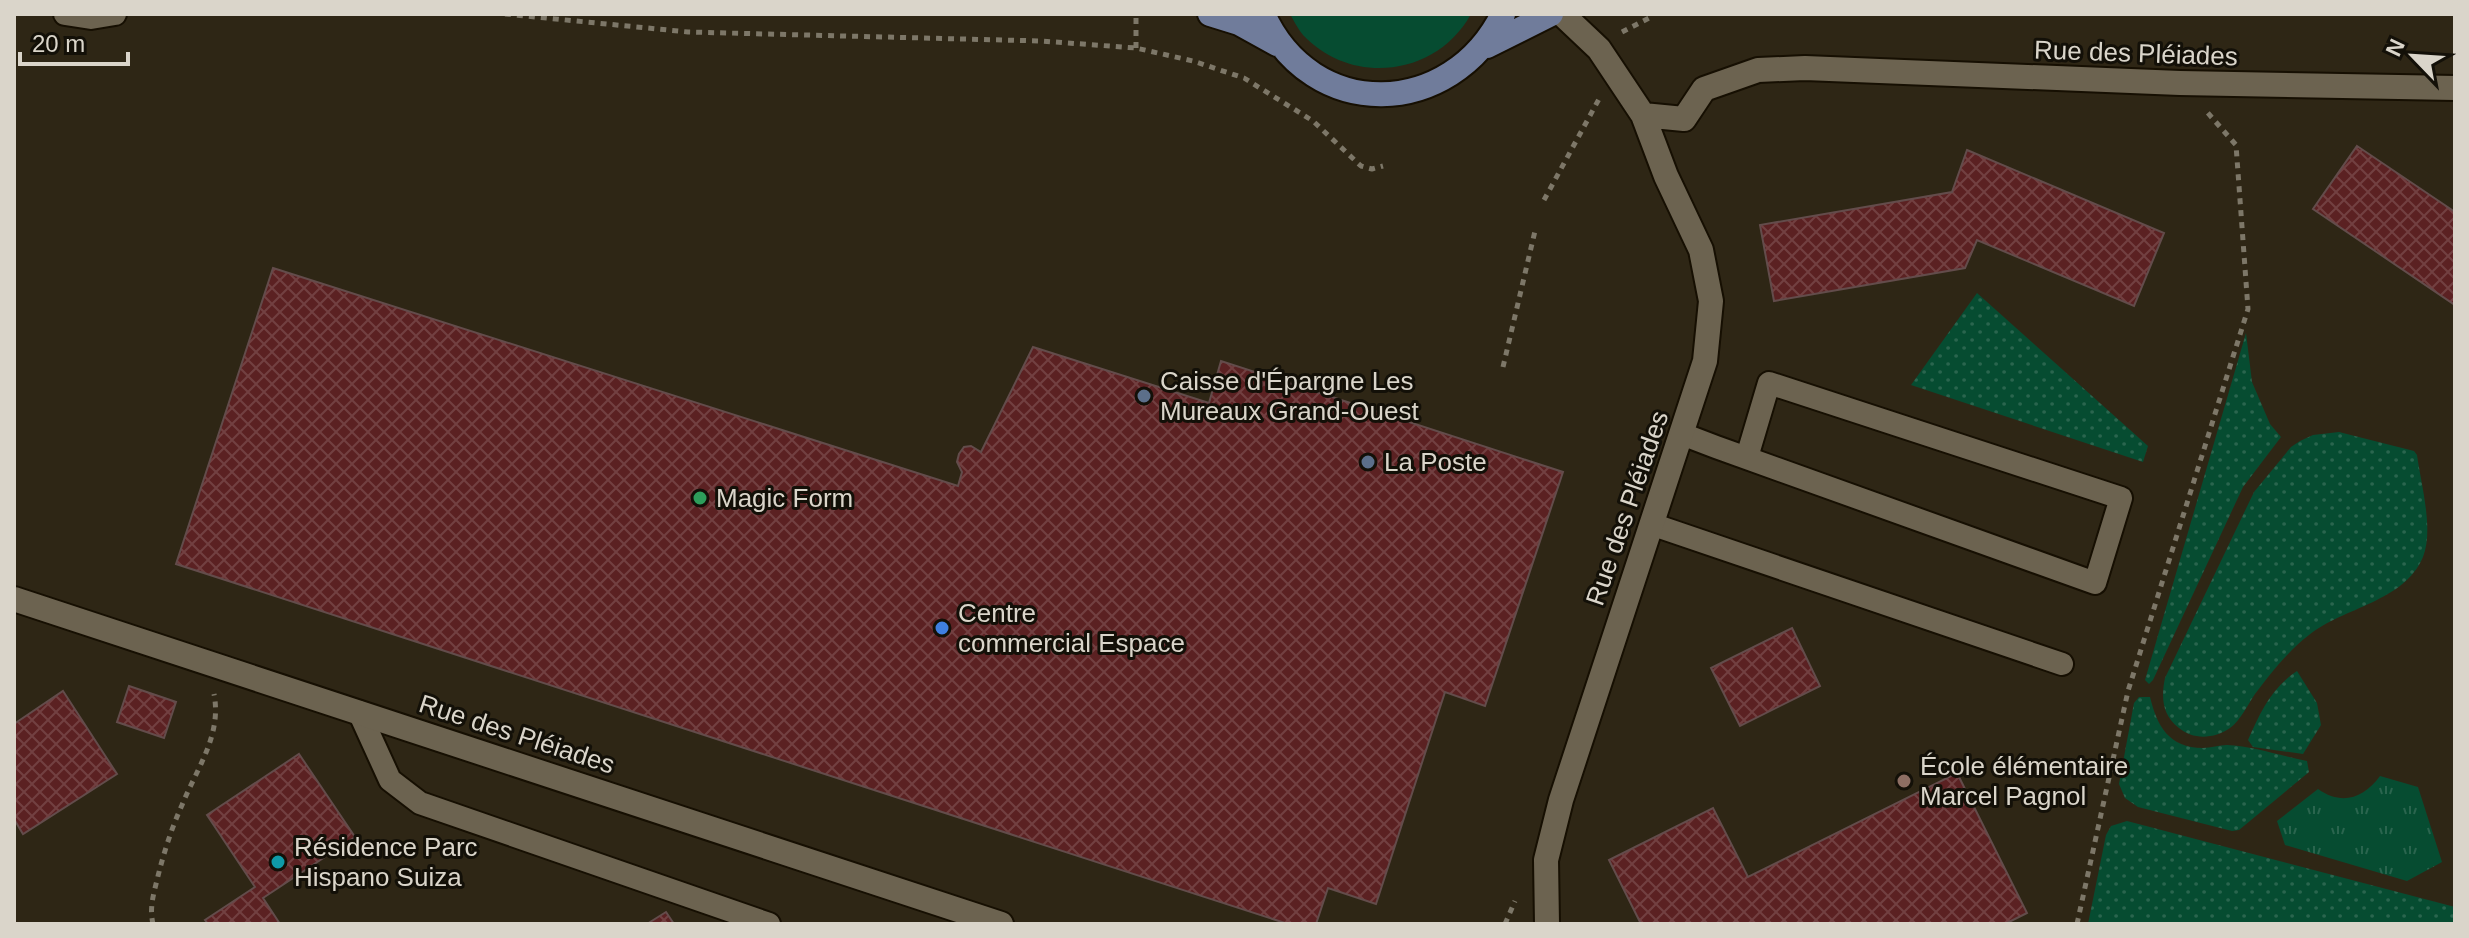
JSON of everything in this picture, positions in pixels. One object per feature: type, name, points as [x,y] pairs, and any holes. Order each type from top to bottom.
[{"type":"main road","points":[[1210,14],[1239,23],[1284,49]]},
{"type":"main road","points":[[1263,14],[1284,49],[1301,66],[1323,80],[1361,93],[1388,95],[1414,91],[1462,67],[1481,49],[1503,14]]},
{"type":"main road","points":[[1481,49],[1551,14]]},
{"type":"street","name":"Rue des Pléiades","points":[[1547,924],[1546,860],[1561,800],[1705,361],[1711,301],[1701,250],[1666,176],[1643,115],[1599,49],[1562,14]]},
{"type":"street","name":"Rue des Pléiades","points":[[1643,115],[1684,119],[1704,89],[1758,70],[1805,68],[2180,83],[2455,88]]},
{"type":"street","name":"Rue des Pléiades","points":[[14,599],[1001,924]]},
{"type":"lane","points":[[65,14],[91,18],[115,14]]},
{"type":"lane","points":[[1682,434],[2095,583],[2121,498],[1769,383],[1747,457]]},
{"type":"lane","points":[[1651,524],[2062,664]]},
{"type":"lane","points":[[359,712],[390,780],[420,803],[749,920],[769,924]]},
{"type":"path","points":[[505,14],[688,32],[1041,41],[1136,48],[1193,61],[1244,78],[1313,121],[1361,166],[1372,169],[1383,166]]},
{"type":"path","points":[[1136,14],[1136,48]]},
{"type":"path","points":[[1615,35],[1649,16]]},
{"type":"path","points":[[2077,924],[2128,691],[2248,309],[2236,145],[2180,83]]},
{"type":"path","points":[[1544,200],[1605,89]]},
{"type":"path","points":[[1503,367],[1535,231]]},
{"type":"path","points":[[153,924],[149,910],[161,863],[182,804],[208,753],[216,708],[208,662]]},
{"type":"green space","points":[[1290,14],[1471,14],[1456,35],[1437,51],[1416,62],[1369,68],[1323,52],[1303,35]]},
{"type":"green space","points":[[1977,293],[2148,446],[2143,462],[1911,385]]},
{"type":"green space","points":[[2246,333],[2252,382],[2270,424],[2281,437],[2243,487],[2149,684],[2145,680]]},
{"type":"green space","points":[[2339,432],[2414,451],[2417,455],[2427,521],[2423,557],[2414,572],[2388,594],[2323,625],[2301,641],[2274,670],[2230,728],[2204,737],[2185,732],[2173,723],[2166,711],[2163,699],[2165,678],[2254,492],[2291,447],[2313,435]]},
{"type":"green space","points":[[2297,671],[2317,703],[2321,725],[2303,754],[2253,747],[2248,740],[2262,711],[2280,685]]},
{"type":"green space","points":[[2139,697],[2150,697],[2161,726],[2181,744],[2203,748],[2227,745],[2257,749],[2307,761],[2309,772],[2239,830],[2232,831],[2138,807],[2125,798],[2119,784],[2134,703]]},
{"type":"green space","points":[[2380,776],[2418,787],[2442,862],[2407,881],[2285,845],[2277,821],[2318,789],[2336,797],[2352,797],[2367,790]]},
{"type":"green space","points":[[2127,821],[2455,907],[2455,924],[2088,924],[2106,835],[2111,826]]},
{"type":"building","points":[[2357,146],[2455,212],[2455,305],[2313,209]]},
{"type":"building","points":[[1967,150],[2164,233],[2134,306],[1977,240],[1965,268],[1774,301],[1760,225],[1952,192]]},
{"type":"building","name":"Centre commercial Espace","points":[[273,268],[958,486],[962,472],[957,462],[959,454],[964,447],[971,446],[981,452],[1033,347],[1209,403],[1221,361],[1563,472],[1485,706],[1445,692],[1376,904],[1328,888],[1316,924],[1288,924],[176,564]]},
{"type":"building","points":[[1792,628],[1820,686],[1740,726],[1711,668]]},
{"type":"building","points":[[129,686],[176,702],[164,738],[117,722]]},
{"type":"building","points":[[63,691],[117,774],[23,834],[14,819],[14,724]]},
{"type":"building","name":"Résidence Parc Hispano Suiza","points":[[299,754],[355,837],[263,898],[280,924],[208,924],[205,920],[255,887],[207,815]]},
{"type":"building","name":"École élémentaire Marcel Pagnol","points":[[1957,773],[2027,913],[2005,924],[1641,924],[1609,860],[1713,808],[1748,877]]},
{"type":"building","points":[[666,912],[674,924],[647,924]]},
{"type":"place","name":"Caisse d'Épargne Les Mureaux Grand-Ouest","points":[[1144,396]]},
{"type":"place","name":"La Poste","points":[[1368,462]]},
{"type":"place","name":"Magic Form","points":[[700,498]]},
{"type":"place","name":"Centre commercial Espace","points":[[942,628]]},
{"type":"place","name":"École élémentaire Marcel Pagnol","points":[[1904,781]]},
{"type":"place","name":"Résidence Parc Hispano Suiza","points":[[278,862]]}]
